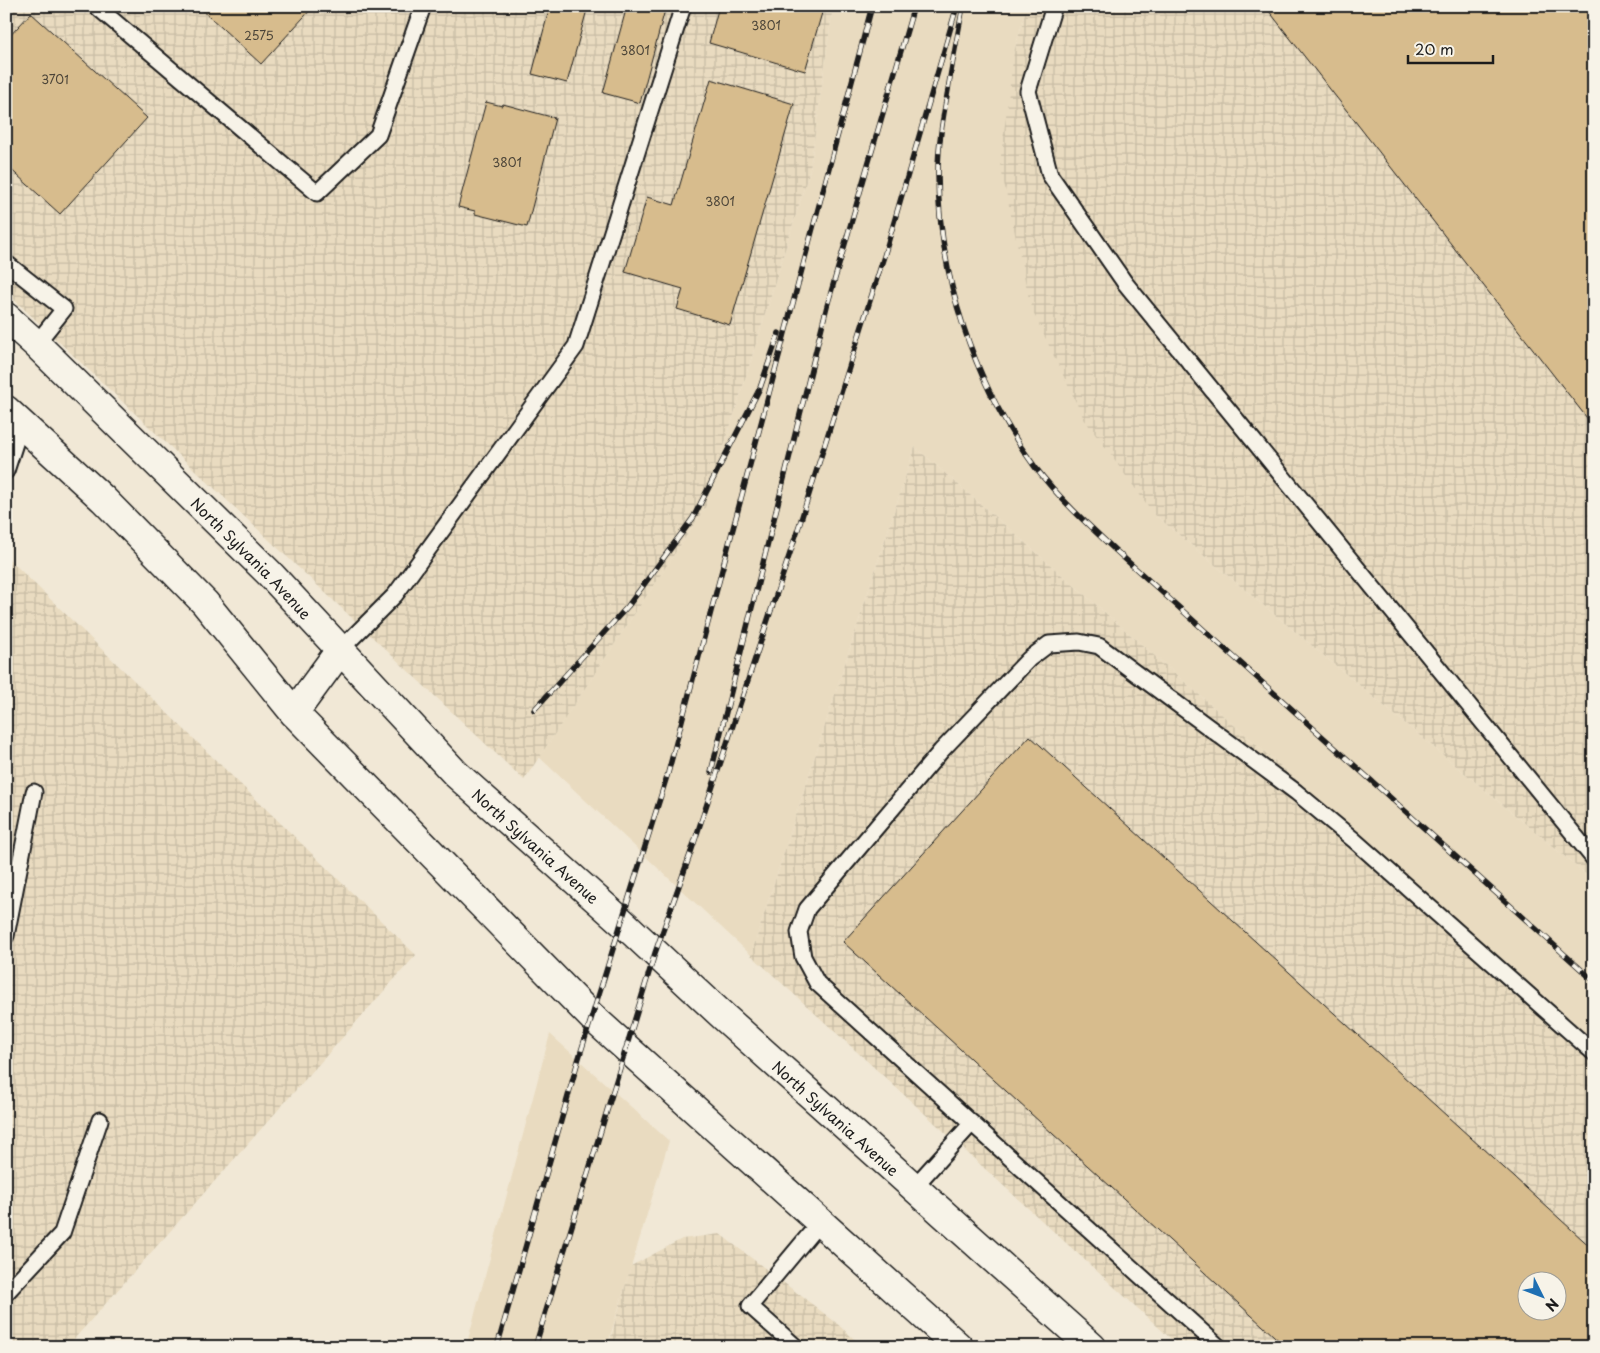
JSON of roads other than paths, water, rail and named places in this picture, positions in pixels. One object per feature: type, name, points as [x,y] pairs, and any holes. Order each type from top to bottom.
[{"type":"main road","name":"North Sylvania Avenue","points":[[6,317],[36,344],[269,573],[456,774],[1092,1347]]},
{"type":"main road","points":[[14,429],[104,499],[205,603],[294,713],[592,1017],[958,1347]]},
{"type":"main road","points":[[294,713],[341,649]]},
{"type":"lane","points":[[96,6],[316,192],[378,135],[423,6]]},
{"type":"lane","points":[[341,649],[395,595],[576,346],[683,6]]},
{"type":"lane","points":[[1054,6],[1028,92],[1050,175],[1125,283],[1594,859]]},
{"type":"lane","points":[[6,263],[64,309],[36,344]]},
{"type":"lane","points":[[6,471],[14,429]]},
{"type":"lane","points":[[1219,1347],[817,983],[803,957],[799,932],[807,909],[941,750],[1029,659],[1049,644],[1079,642],[1099,646],[1296,792],[1354,840],[1594,1052]]},
{"type":"lane","points":[[6,936],[34,792]]},
{"type":"lane","points":[[6,1293],[62,1233],[100,1120]]},
{"type":"lane","points":[[914,1187],[972,1124]]},
{"type":"lane","points":[[796,1347],[750,1306],[820,1222]]},
{"type":"railway","points":[[497,1347],[578,1061],[668,773],[872,6]]},
{"type":"railway","points":[[711,772],[827,306],[914,6]]},
{"type":"railway","points":[[535,1347],[655,953],[691,852],[800,523],[885,253],[957,6]]},
{"type":"railway","points":[[962,12],[940,142],[938,163],[940,212],[953,289],[964,327],[994,400],[1013,435],[1044,478],[1114,549],[1594,981]]},
{"type":"railway","points":[[534,710],[628,606],[693,518],[760,388],[779,333]]}]
